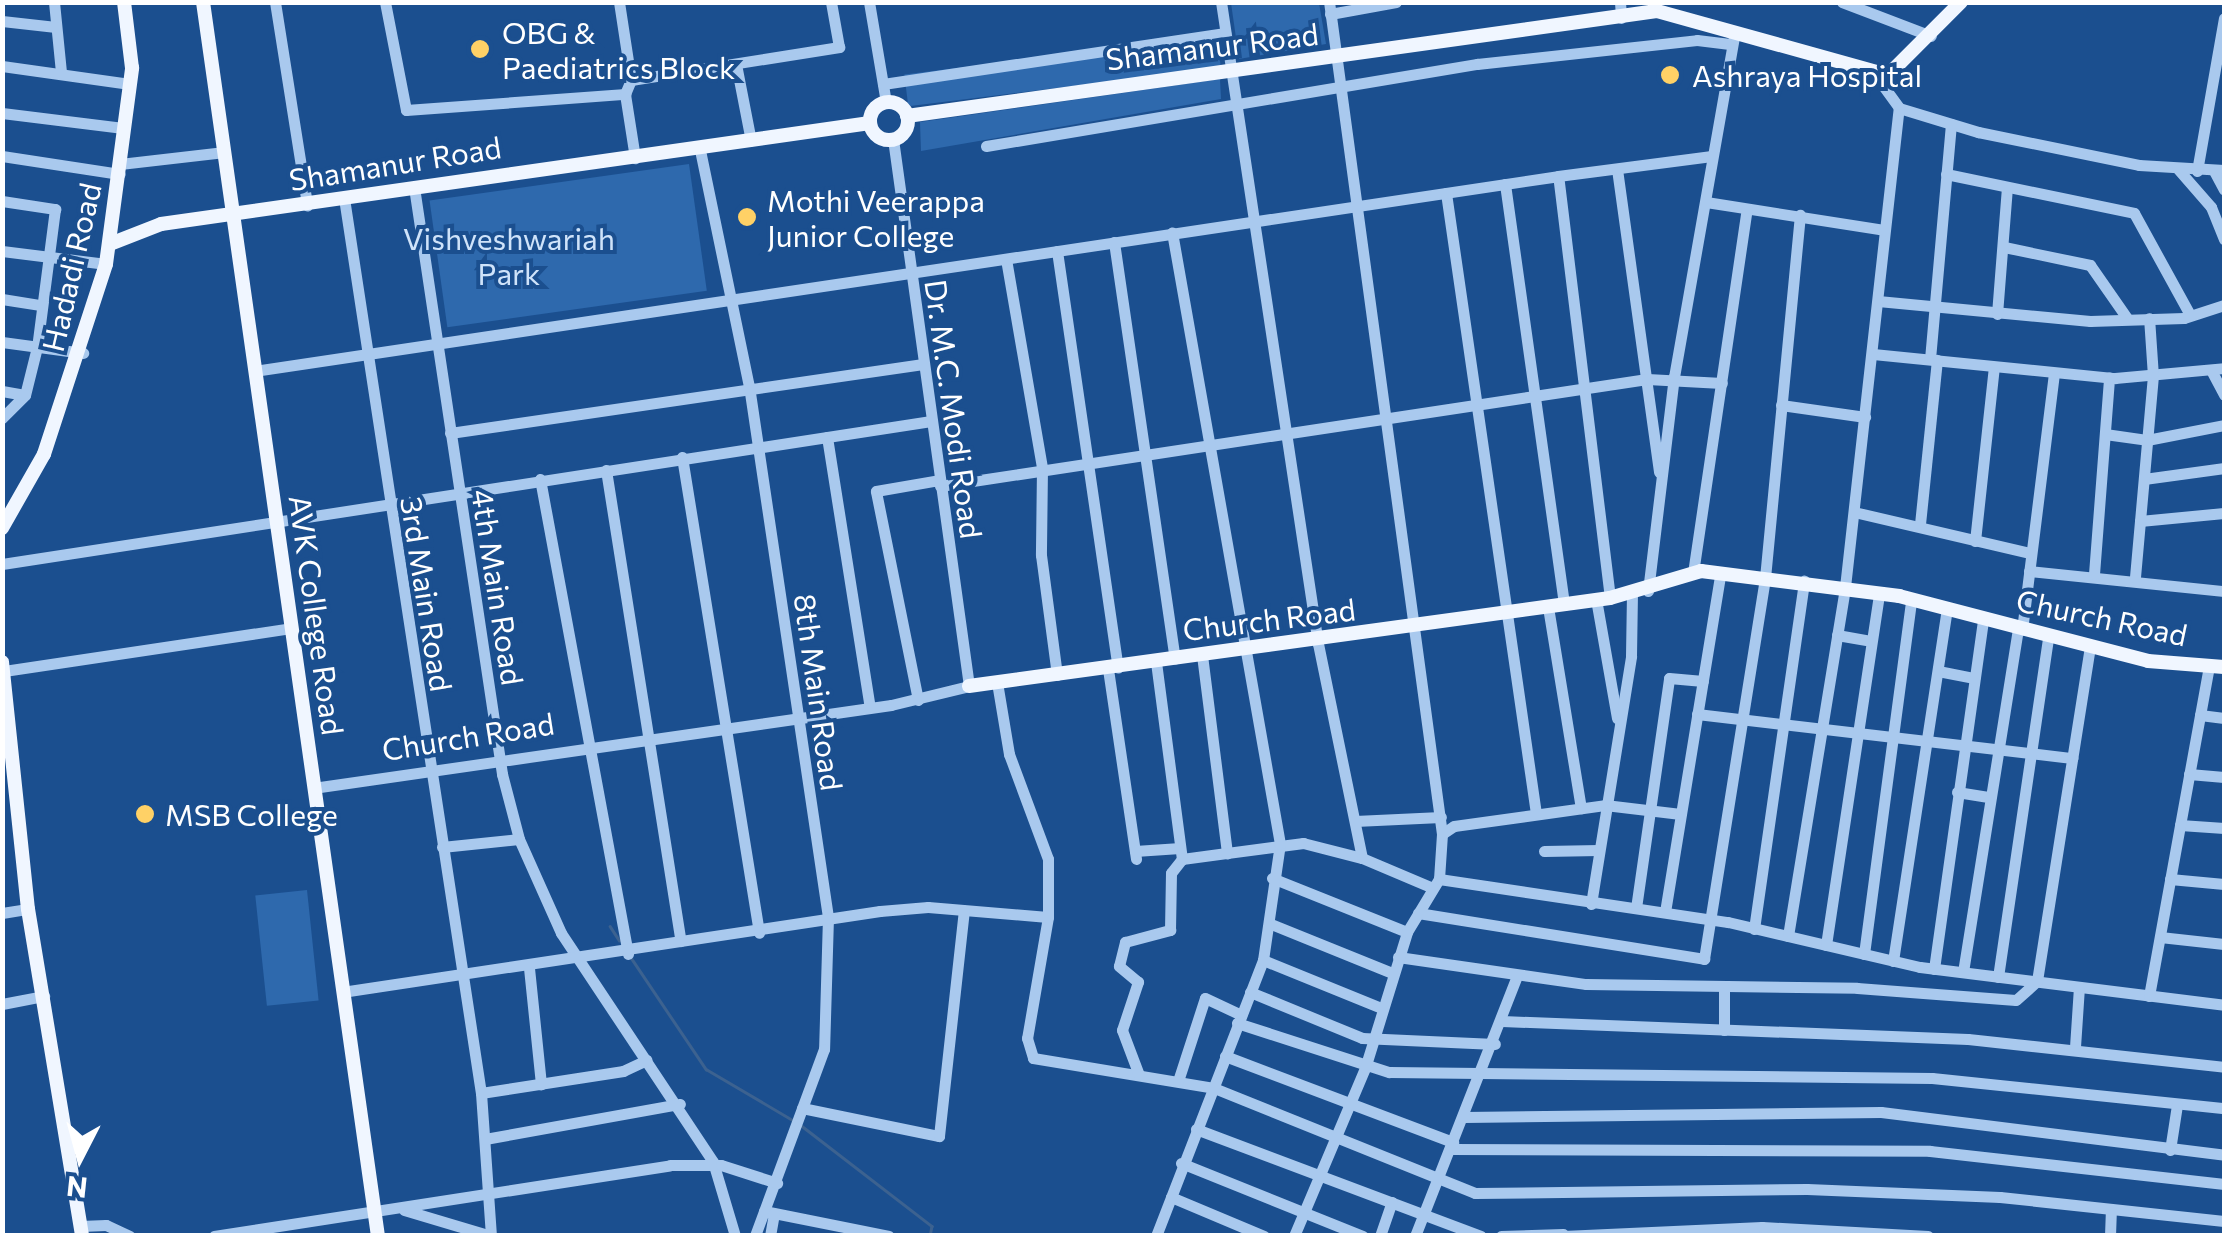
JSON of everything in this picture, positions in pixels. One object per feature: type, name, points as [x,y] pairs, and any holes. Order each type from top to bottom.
[{"type":"main road","name":"Hadadi Road","points":[[2,528],[44,454],[83,352],[106,264],[130,84],[124,2]]},
{"type":"main road","name":"AVK College Road","points":[[202,2],[378,1236]]},
{"type":"main road","points":[[1876,76],[1902,68],[1961,2]]},
{"type":"main road","name":"Shamanur Road","points":[[907,116],[1335,59],[1620,10],[1657,11],[1734,38],[1876,76]]},
{"type":"main road","points":[[886,102],[907,116],[893,139],[879,137],[870,122],[886,102]]},
{"type":"main road","name":"Shamanur Road","points":[[110,244],[161,224],[414,186],[700,150],[870,122]]},
{"type":"main road","name":"Church Road","points":[[968,686],[1603,599],[1648,591],[1693,573],[1879,593],[2090,648],[2217,666]]},
{"type":"main road","points":[[2,662],[28,909],[81,1230]]},
{"type":"street","points":[[54,2],[61,72]]},
{"type":"street","points":[[275,2],[307,205]]},
{"type":"street","points":[[385,2],[406,110],[625,94]]},
{"type":"street","points":[[619,2],[631,80],[625,94],[635,158]]},
{"type":"street","points":[[631,80],[839,47],[831,2]]},
{"type":"street","points":[[869,2],[886,102]]},
{"type":"street","points":[[1221,2],[1317,638],[1362,858]]},
{"type":"street","points":[[1294,1236],[1366,1068],[1377,1036],[1379,1007],[1407,932],[1436,883],[1442,834],[1390,418],[1329,8],[1396,2]]},
{"type":"street","points":[[1842,2],[1932,36]]},
{"type":"street","points":[[2197,171],[2224,18]]},
{"type":"street","points":[[2,21],[56,27]]},
{"type":"street","points":[[883,84],[1225,33]]},
{"type":"street","points":[[986,146],[1514,60],[1734,38],[1674,377],[1648,591]]},
{"type":"street","points":[[736,64],[751,141]]},
{"type":"street","points":[[2,66],[130,84]]},
{"type":"street","points":[[1876,76],[1899,108],[2038,147],[2197,171],[2219,170],[2224,190]]},
{"type":"street","points":[[1788,936],[1845,587],[1899,108]]},
{"type":"street","points":[[2,113],[123,128]]},
{"type":"street","points":[[1920,524],[1951,124]]},
{"type":"street","name":"Dr. M.C. Modi Road","points":[[893,139],[968,686]]},
{"type":"street","name":"8th Main Road","points":[[700,150],[734,298],[749,386],[795,716],[828,917],[824,1049],[769,1212],[755,1236]]},
{"type":"street","points":[[2,156],[120,169],[224,152]]},
{"type":"street","points":[[254,371],[1172,232],[1712,156]]},
{"type":"street","points":[[2177,167],[2211,208],[2224,238]]},
{"type":"street","points":[[1617,169],[1661,489]]},
{"type":"street","points":[[1946,174],[2134,213],[2190,316]]},
{"type":"street","points":[[1558,176],[1586,390],[1603,599],[1618,722]]},
{"type":"street","points":[[1505,184],[1538,397],[1564,605]]},
{"type":"street","name":"4th Main Road","points":[[414,186],[499,759],[519,840],[578,961],[680,1104],[714,1164],[735,1236]]},
{"type":"street","points":[[1997,314],[2007,186]]},
{"type":"street","points":[[1446,193],[1478,408],[1502,614],[1536,814]]},
{"type":"street","name":"3rd Main Road","points":[[344,198],[387,503],[481,1093],[492,1193],[491,1236]]},
{"type":"street","points":[[2,201],[55,210],[37,346],[25,395],[2,418]]},
{"type":"street","points":[[1706,202],[1884,230]]},
{"type":"street","points":[[1693,573],[1747,210]]},
{"type":"street","points":[[1418,913],[1704,959],[1764,578],[1800,215]]},
{"type":"street","points":[[1158,1235],[1181,1164],[1262,960],[1271,924],[1272,878],[1280,844],[1212,440],[1172,232]]},
{"type":"street","points":[[1114,242],[1174,659]]},
{"type":"street","points":[[2004,248],[2090,265],[2127,318]]},
{"type":"street","points":[[2,250],[106,264]]},
{"type":"street","points":[[1057,251],[1088,462],[1135,855],[1227,853],[1280,844],[1320,844],[1436,883],[1665,912],[1934,969],[2224,1005]]},
{"type":"street","points":[[1006,258],[1042,467],[1041,555],[1057,675]]},
{"type":"street","points":[[2,299],[42,305]]},
{"type":"street","points":[[1878,300],[1997,314],[2127,318],[2190,316],[2224,305]]},
{"type":"street","points":[[2135,577],[2153,376],[2150,318]]},
{"type":"street","points":[[2,342],[83,352]]},
{"type":"street","points":[[1873,354],[2109,378],[2218,370],[2224,395]]},
{"type":"street","points":[[450,434],[749,386],[923,364]]},
{"type":"street","points":[[1975,541],[1994,367]]},
{"type":"street","points":[[1963,972],[1994,746],[2029,571],[2054,374]]},
{"type":"street","points":[[918,700],[876,490],[1088,462],[1212,440],[1478,408],[1647,379],[1674,377],[1722,383]]},
{"type":"street","points":[[2094,574],[2109,378]]},
{"type":"street","points":[[2,391],[25,395]]},
{"type":"street","points":[[1782,405],[1865,417]]},
{"type":"street","points":[[2,564],[931,421]]},
{"type":"street","points":[[2104,434],[2147,440],[2224,425]]},
{"type":"street","points":[[827,438],[870,708]]},
{"type":"street","points":[[682,457],[759,933]]},
{"type":"street","points":[[2144,479],[2224,468]]},
{"type":"street","points":[[606,470],[681,942]]},
{"type":"street","points":[[540,479],[628,954]]},
{"type":"street","points":[[1854,512],[1920,524],[2030,554]]},
{"type":"street","points":[[2140,521],[2224,513]]},
{"type":"street","points":[[2029,571],[2135,577],[2224,590]]},
{"type":"street","points":[[1665,912],[1720,578]]},
{"type":"street","points":[[1754,929],[1804,582]]},
{"type":"street","points":[[1826,945],[1855,727],[1879,593]]},
{"type":"street","points":[[1591,904],[1632,594]]},
{"type":"street","points":[[1864,954],[1912,600]]},
{"type":"street","points":[[1548,607],[1582,808]]},
{"type":"street","points":[[1894,961],[1948,610]]},
{"type":"street","points":[[1934,969],[1963,742],[1984,619]]},
{"type":"street","points":[[4,671],[291,628]]},
{"type":"street","points":[[1836,635],[1870,641]]},
{"type":"street","points":[[1998,977],[2048,637]]},
{"type":"street","points":[[1398,958],[1518,976],[2016,1000],[2036,982],[2090,648]]},
{"type":"street","points":[[1202,655],[1227,853]]},
{"type":"street","points":[[1140,1075],[1122,1030],[1138,982],[1119,966],[1125,942],[1170,930],[1171,873],[1181,854],[1156,662]]},
{"type":"street","points":[[2149,996],[2200,714],[2217,666]]},
{"type":"street","points":[[1938,670],[1974,678]]},
{"type":"street","points":[[1636,908],[1669,678],[1703,681]]},
{"type":"street","points":[[997,682],[1009,754],[1048,859],[1048,917],[1026,1054],[1214,1088],[1438,1180],[1504,1198],[1742,1186],[2111,1208],[2224,1222]]},
{"type":"street","name":"Church Road","points":[[313,788],[648,735],[870,708],[968,686]]},
{"type":"street","points":[[1697,714],[1892,731],[2072,758]]},
{"type":"street","points":[[2200,714],[2224,718]]},
{"type":"street","points":[[2189,774],[2224,777]]},
{"type":"street","points":[[1957,792],[1987,797]]},
{"type":"street","points":[[1442,834],[1536,814],[1605,805],[1680,814]]},
{"type":"street","points":[[1355,822],[1442,817]]},
{"type":"street","points":[[2180,825],[2224,828]]},
{"type":"street","points":[[442,847],[519,840]]},
{"type":"street","points":[[1544,851],[1599,850]]},
{"type":"street","points":[[1272,878],[1407,932]]},
{"type":"street","points":[[2170,879],[2224,884]]},
{"type":"street","points":[[2,913],[28,909]]},
{"type":"street","points":[[342,992],[628,954],[681,942],[759,933],[828,917],[964,910],[1048,917]]},
{"type":"street","points":[[802,1108],[940,1136],[964,910]]},
{"type":"street","points":[[1271,924],[1392,973]]},
{"type":"street","points":[[2160,937],[2224,944]]},
{"type":"street","points":[[1262,960],[1379,1007]]},
{"type":"street","points":[[529,968],[542,1084]]},
{"type":"street","points":[[1416,1236],[1495,1044],[1518,976]]},
{"type":"street","points":[[2075,1048],[2078,986]]},
{"type":"street","points":[[1724,988],[1724,1030]]},
{"type":"street","points":[[1250,992],[1362,1038],[1495,1044]]},
{"type":"street","points":[[2,1004],[44,996]]},
{"type":"street","points":[[1178,1081],[1205,998],[1239,1019],[1366,1068],[1482,1076],[1932,1078],[2224,1108]]},
{"type":"street","points":[[1502,1021],[2075,1048],[2224,1067]]},
{"type":"street","points":[[1225,1056],[1452,1145],[1930,1151],[2224,1184]]},
{"type":"street","points":[[481,1093],[648,1060]]},
{"type":"street","points":[[485,1139],[680,1104]]},
{"type":"street","points":[[2170,1150],[2178,1105]]},
{"type":"street","points":[[1464,1117],[1881,1112],[2224,1156]]},
{"type":"street","points":[[1196,1128],[1317,1178],[1481,1236]]},
{"type":"street","points":[[214,1236],[714,1164],[776,1184]]},
{"type":"street","points":[[1181,1164],[1363,1236]]},
{"type":"street","points":[[1171,1197],[1264,1236]]},
{"type":"street","points":[[1380,1236],[1392,1202]]},
{"type":"street","points":[[2110,1236],[2111,1208]]},
{"type":"street","points":[[399,1209],[491,1236]]},
{"type":"street","points":[[770,1236],[769,1212],[807,1218],[843,1230],[889,1236]]},
{"type":"street","points":[[805,1236],[807,1218]]},
{"type":"street","points":[[81,1230],[106,1224],[130,1236]]},
{"type":"street","points":[[1501,1236],[1762,1227],[1928,1236]]},
{"type":"green space","points":[[1231,3],[1319,3],[1326,44],[1239,59]]},
{"type":"green space","points":[[1217,36],[1221,68],[908,106],[904,74]]},
{"type":"green space","points":[[1220,79],[1221,99],[921,151],[920,122]]},
{"type":"green space","name":"Vishveshwariah Park","points":[[689,164],[707,291],[447,327],[430,200]]},
{"type":"green space","points":[[307,890],[319,1000],[267,1006],[255,895]]},
{"type":"waterway","points":[[610,926],[619,940]]},
{"type":"waterway","points":[[632,959],[706,1069],[791,1119]]},
{"type":"waterway","points":[[802,1126],[932,1226],[930,1236]]},
{"type":"place","name":"OBG & Paediatrics Block","points":[[480,49]]},
{"type":"place","name":"Ashraya Hospital","points":[[1670,75]]},
{"type":"place","name":"Mothi Veerappa Junior College","points":[[747,217]]},
{"type":"place","name":"MSB College","points":[[145,814]]}]
